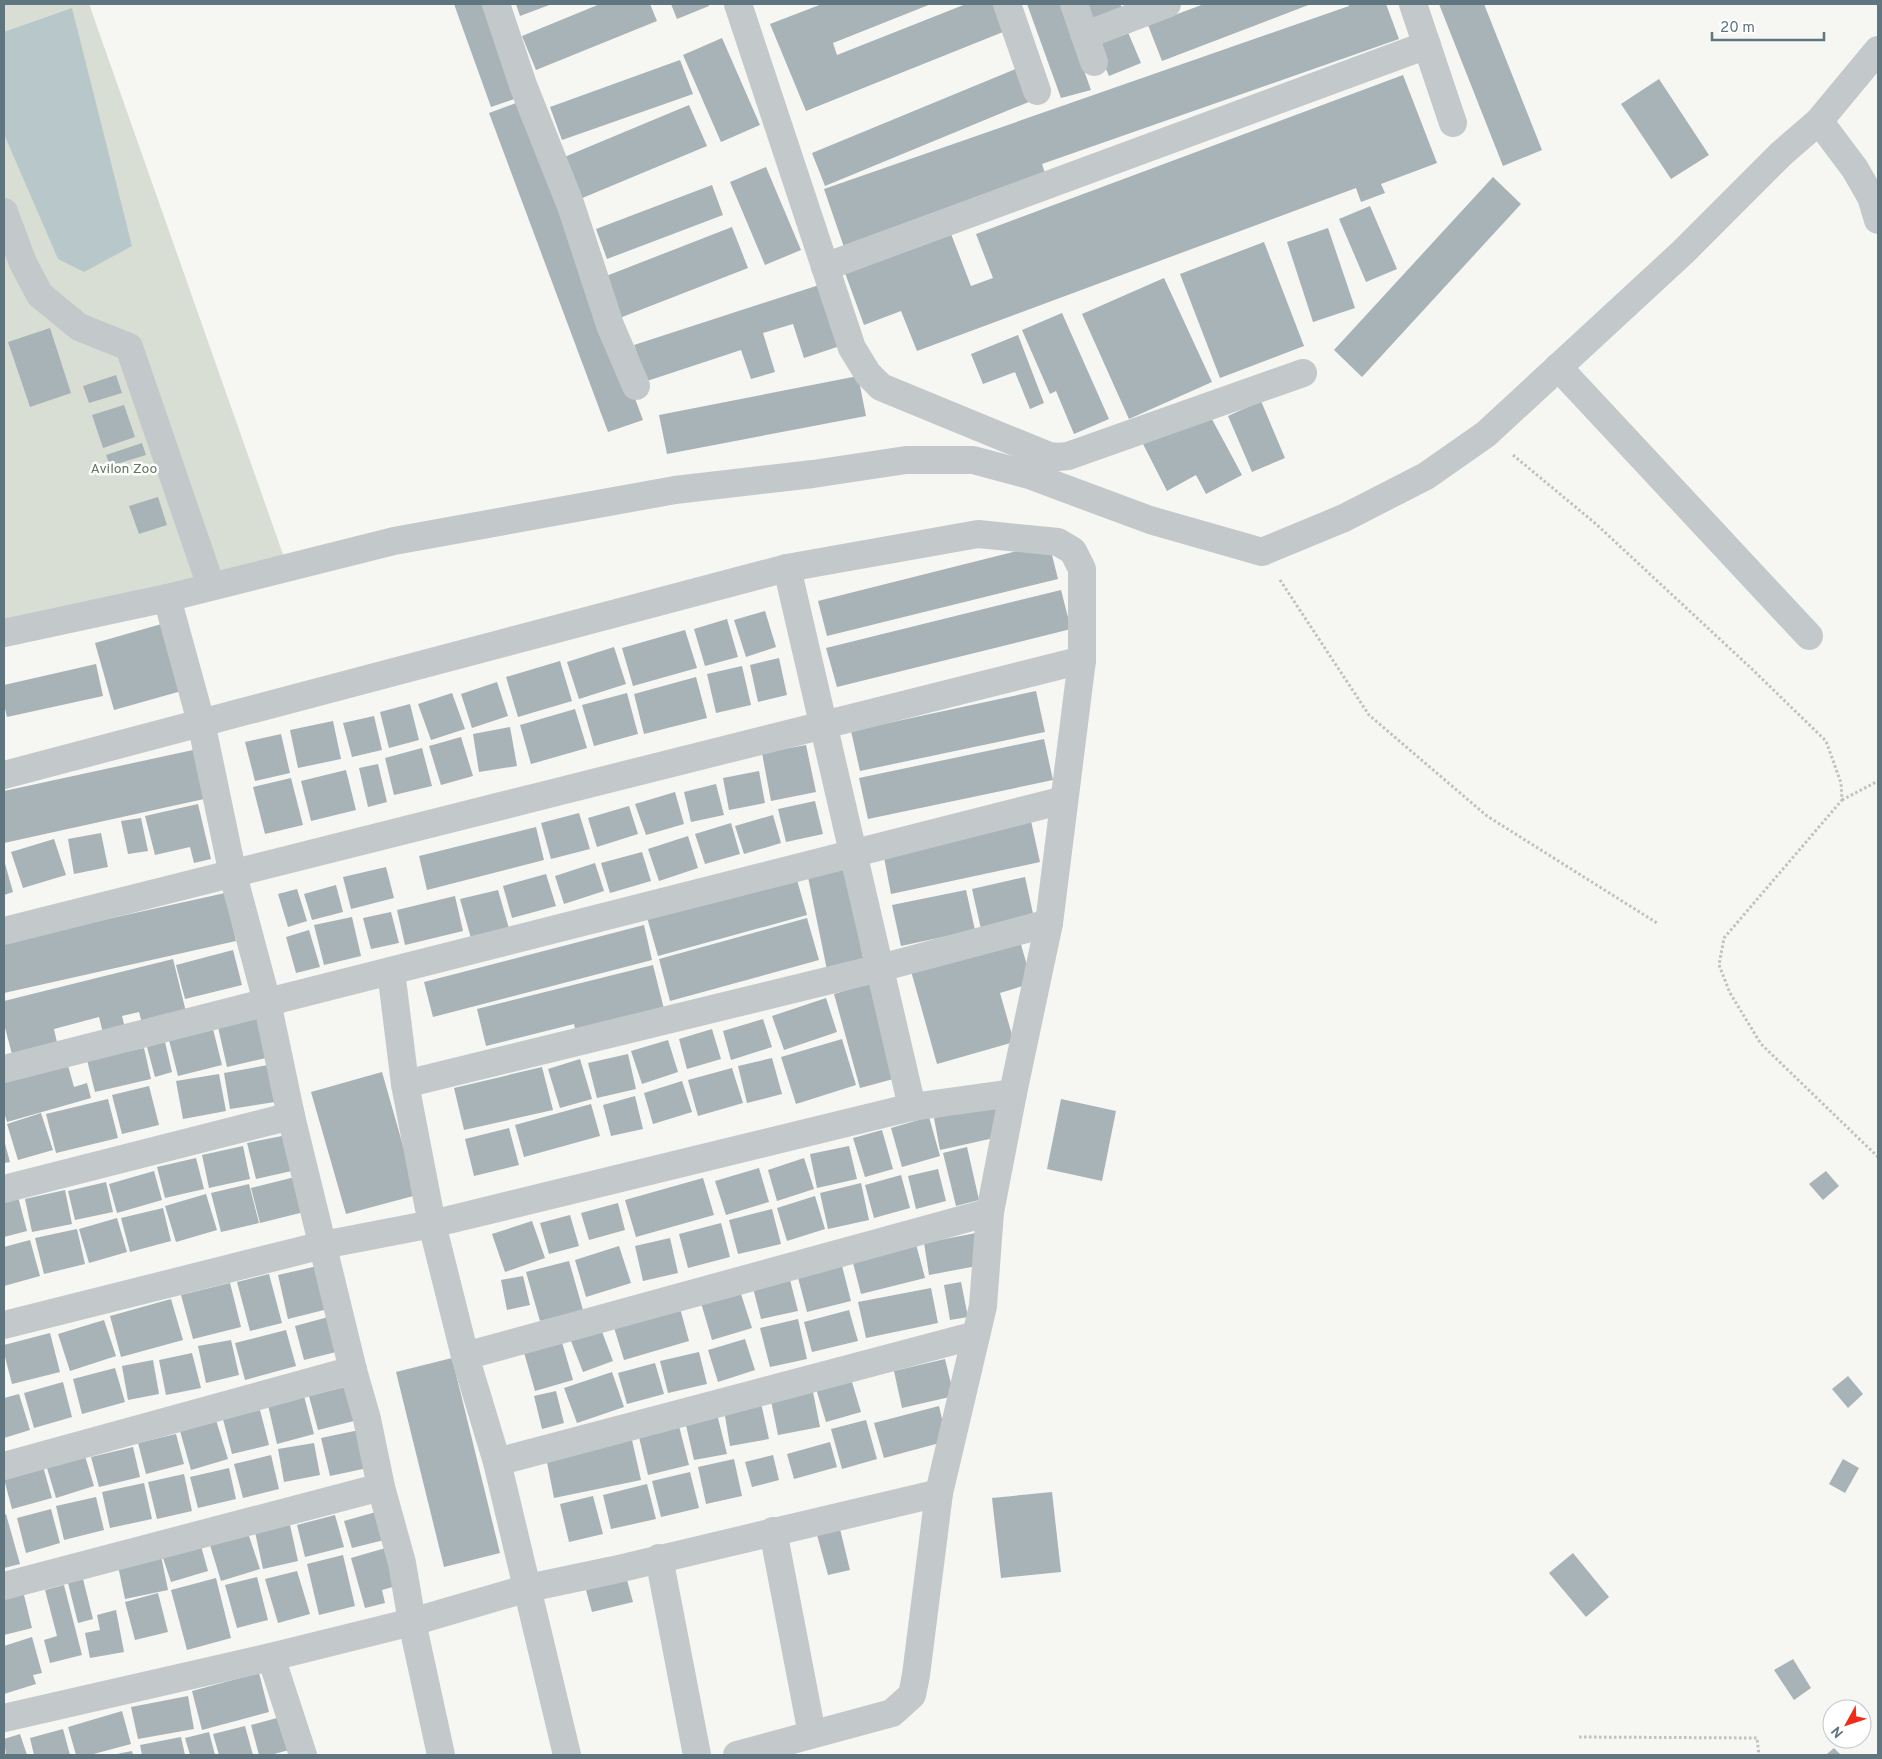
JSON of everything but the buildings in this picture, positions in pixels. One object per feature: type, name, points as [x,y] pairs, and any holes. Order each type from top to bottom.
[{"type":"street","points":[[496,4],[523,85],[571,206],[610,325],[636,386]]},
{"type":"street","points":[[738,4],[852,348],[868,374],[881,387],[1058,458],[1303,373]]},
{"type":"street","points":[[1007,4],[1037,91]]},
{"type":"street","points":[[1074,4],[1094,62]]},
{"type":"street","points":[[1084,34],[1167,4]]},
{"type":"street","points":[[1413,4],[1453,123]]},
{"type":"street","points":[[825,267],[1427,45]]},
{"type":"street","points":[[4,633],[167,598],[394,541],[675,490],[813,474],[906,460],[973,460],[1029,475],[1150,520],[1262,552],[1344,518],[1426,476],[1486,434],[1683,252],[1781,154],[1819,121],[1878,51]]},
{"type":"street","points":[[1819,121],[1855,169],[1871,197],[1878,220]]},
{"type":"street","points":[[4,212],[23,263],[40,295],[79,327],[128,347],[211,586]]},
{"type":"street","points":[[1558,367],[1809,636]]},
{"type":"street","points":[[4,774],[787,568],[978,534],[1058,542],[1073,551],[1082,569],[1082,660],[1049,923],[990,1212],[983,1306],[939,1493],[912,1695],[892,1713],[737,1755]]},
{"type":"street","points":[[787,568],[912,1106]]},
{"type":"street","points":[[167,598],[201,722],[233,875],[266,1002],[353,1370],[367,1419],[381,1487],[402,1563],[412,1622],[441,1755]]},
{"type":"street","points":[[4,931],[233,875],[823,724],[1082,660]]},
{"type":"street","points":[[4,1069],[1064,800]]},
{"type":"street","points":[[406,1084],[880,968],[1049,923]]},
{"type":"street","points":[[391,970],[406,1084],[432,1224],[465,1356],[497,1462],[567,1755]]},
{"type":"street","points":[[4,1325],[323,1245],[432,1224],[912,1106],[1013,1093]]},
{"type":"street","points":[[4,1190],[292,1116]]},
{"type":"street","points":[[465,1356],[990,1212]]},
{"type":"street","points":[[497,1462],[976,1335]]},
{"type":"street","points":[[4,1466],[353,1370]]},
{"type":"street","points":[[4,1586],[381,1487]]},
{"type":"street","points":[[4,1718],[271,1657],[412,1622],[528,1588],[614,1570],[939,1493]]},
{"type":"street","points":[[773,1531],[812,1734]]},
{"type":"street","points":[[659,1558],[697,1755]]},
{"type":"street","points":[[271,1657],[303,1755]]},
{"type":"path","points":[[1486,434],[1596,524],[1753,670],[1826,741],[1841,783],[1842,800]]},
{"type":"path","points":[[1262,552],[1369,714],[1487,816],[1657,923]]},
{"type":"path","points":[[1878,781],[1842,800],[1724,938],[1719,965],[1730,993],[1761,1044],[1878,1157]]},
{"type":"path","points":[[1579,1737],[1757,1738],[1759,1755]]},
{"type":"green space","name":"Avilon Zoo","points":[[4,4],[89,4],[285,560],[4,621]]},
{"type":"shaded area","points":[[72,8],[132,246],[84,272],[58,259],[4,134],[4,32]]}]
